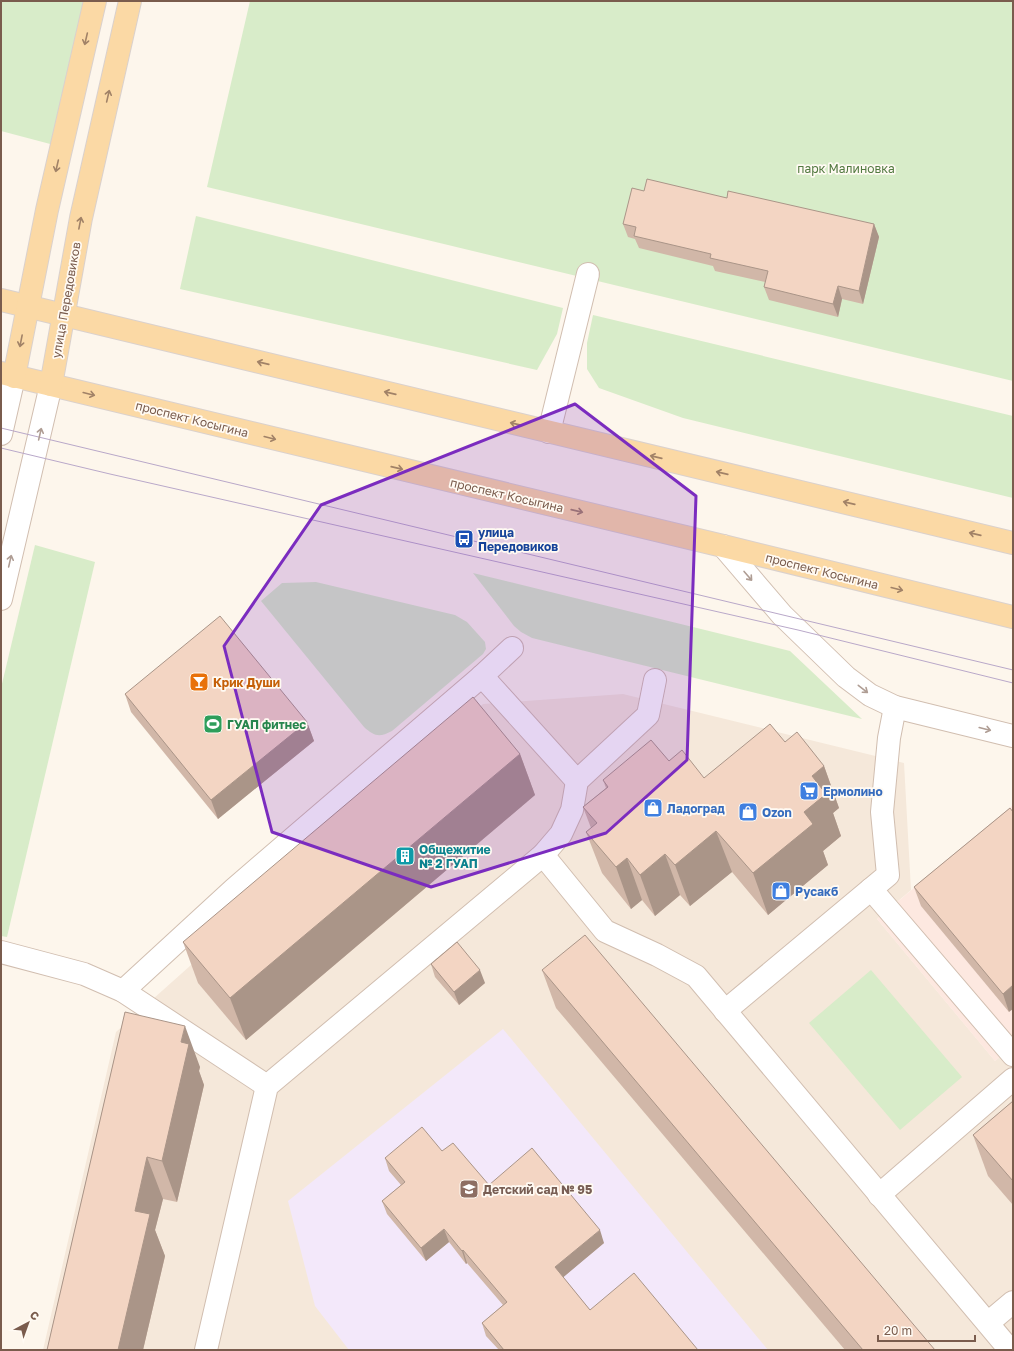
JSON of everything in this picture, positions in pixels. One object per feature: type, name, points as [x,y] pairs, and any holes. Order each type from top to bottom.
[{"type":"main road","points":[[8,375],[28,306],[49,203],[95,1]]},
{"type":"main road","name":"улица Передовиков","points":[[51,385],[81,218],[130,1]]},
{"type":"main road","points":[[1,300],[1013,543]]},
{"type":"main road","name":"проспект Косыгина","points":[[8,375],[1013,617]]},
{"type":"street","points":[[549,432],[588,274]]},
{"type":"street","points":[[1,434],[8,375]]},
{"type":"street","name":"улица Передовиков","points":[[1,599],[51,385]]},
{"type":"street","points":[[723,546],[782,615],[846,676],[870,695],[895,707],[1013,736]]},
{"type":"street","points":[[122,991],[234,889],[482,676],[512,648]]},
{"type":"street","points":[[482,676],[577,780]]},
{"type":"street","points":[[206,1350],[267,1086],[543,854],[561,834],[572,810],[577,780],[648,715],[655,680]]},
{"type":"street","points":[[725,1012],[888,875],[882,812],[889,738],[895,707]]},
{"type":"street","points":[[543,854],[605,931],[657,955],[696,976],[1010,1350]]},
{"type":"street","points":[[871,890],[1013,1055]]},
{"type":"street","points":[[1,952],[84,974],[122,991],[267,1086]]},
{"type":"street","points":[[879,1195],[1013,1079]]},
{"type":"street","points":[[988,1323],[1013,1302]]},
{"type":"highlighted area","points":[[575,404],[696,496],[687,760],[606,833],[431,887],[272,832],[224,646],[321,505]]},
{"type":"shaded area","points":[[623,694],[904,763],[911,890],[877,919],[995,1061],[1013,1046],[1013,1350],[43,1350],[116,1032],[483,704]]},
{"type":"shaded area","points":[[1013,805],[1013,1046],[995,1061],[877,919]]},
{"type":"shaded area","name":"Детский сад № 95","points":[[503,1029],[768,1350],[349,1350],[315,1306],[288,1201]]},
{"type":"green space","points":[[1,1],[88,1],[54,145],[1,131]]},
{"type":"green space","name":"парк Малиновка","points":[[250,1],[1013,1],[1013,381],[207,187]]},
{"type":"green space","points":[[196,216],[563,308],[557,334],[537,370],[180,289]]},
{"type":"green space","points":[[593,315],[1013,416],[1013,498],[683,418],[599,388],[587,369],[587,343]]},
{"type":"green space","points":[[35,545],[95,562],[7,937],[1,936],[1,688]]},
{"type":"green space","points":[[473,573],[790,651],[862,719],[532,638],[514,626]]},
{"type":"green space","points":[[316,582],[455,615],[467,622],[485,642],[486,649],[483,654],[392,731],[384,735],[374,734],[364,727],[261,601],[282,583]]},
{"type":"green space","points":[[871,970],[962,1077],[900,1130],[809,1023]]},
{"type":"building","points":[[647,179],[727,198],[728,191],[874,224],[859,291],[838,286],[833,304],[764,287],[768,271],[710,258],[711,254],[634,236],[636,227],[623,224],[632,188],[644,191]]},
{"type":"building","name":"ГУАП фитнес","points":[[220,616],[307,722],[211,800],[125,694]]},
{"type":"building","points":[[473,697],[520,754],[230,998],[183,942]]},
{"type":"building","points":[[770,724],[785,742],[797,732],[824,766],[812,776],[826,794],[804,812],[813,824],[753,873],[716,831],[675,865],[665,854],[640,875],[627,858],[616,867],[586,832],[597,823],[583,807],[608,787],[603,780],[651,740],[669,761],[682,750],[704,778]]},
{"type":"building","points":[[1010,808],[1013,812],[1013,985],[1003,994],[914,887]]},
{"type":"building","points":[[585,935],[935,1350],[863,1350],[542,970]]},
{"type":"building","points":[[457,942],[480,970],[454,992],[431,964]]},
{"type":"building","points":[[125,1012],[185,1026],[181,1042],[189,1044],[162,1161],[147,1157],[135,1211],[150,1214],[118,1350],[47,1350]]},
{"type":"building","points":[[1013,1101],[1013,1181],[973,1135]]},
{"type":"building","points":[[422,1127],[442,1151],[453,1143],[489,1185],[532,1148],[600,1230],[555,1267],[590,1310],[634,1273],[698,1350],[504,1350],[482,1323],[507,1302],[444,1229],[421,1248],[382,1201],[405,1182],[385,1158]]},
{"type":"tram line","points":[[1,428],[1013,670]]},
{"type":"tram line","points":[[1,448],[798,630],[1013,683]]},
{"type":"place","name":"улица Передовиков","points":[[464,539]]},
{"type":"place","name":"Крик Души","points":[[199,682]]},
{"type":"place","name":"ГУАП фитнес","points":[[213,724]]},
{"type":"place","name":"Ермолино","points":[[809,791]]},
{"type":"place","name":"Ладоград","points":[[653,808]]},
{"type":"place","name":"Ozon","points":[[748,812]]},
{"type":"place","name":"Общежитие № 2 ГУАП","points":[[405,856]]},
{"type":"place","name":"Русакб","points":[[781,891]]},
{"type":"place","name":"Детский сад № 95","points":[[469,1189]]}]
